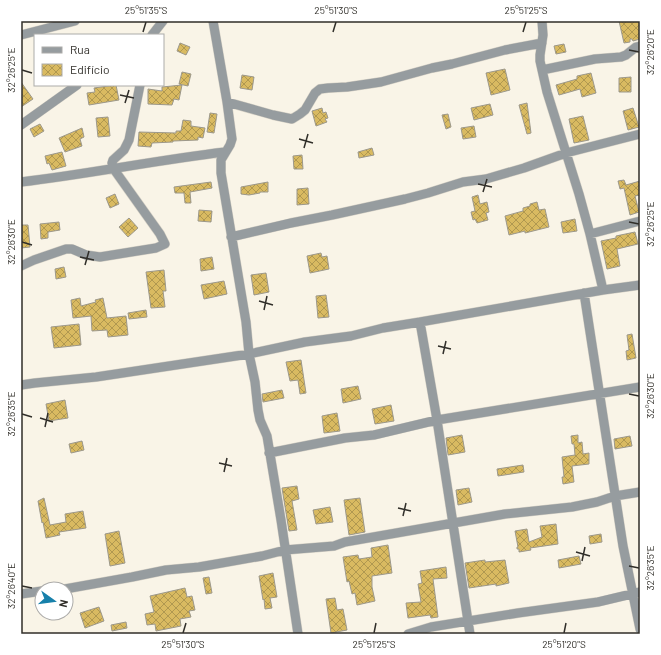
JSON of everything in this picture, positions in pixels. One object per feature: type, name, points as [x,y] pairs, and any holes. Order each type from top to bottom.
[{"type":"street","points":[[21,35],[76,21]]},
{"type":"street","points":[[153,34],[163,21]]},
{"type":"street","points":[[213,21],[232,139],[221,160],[220,173],[246,322],[260,420],[267,436],[297,633]]},
{"type":"street","points":[[542,21],[542,43],[540,55],[546,92],[579,194],[603,290]]},
{"type":"street","points":[[227,102],[292,119],[305,110],[315,93],[320,89],[348,87],[381,82],[505,50],[542,43]]},
{"type":"street","points":[[542,70],[595,59],[621,57],[640,46]]},
{"type":"street","points":[[21,125],[76,86]]},
{"type":"street","points":[[21,266],[34,260],[72,248],[86,255],[100,257],[156,248],[165,245],[160,234],[113,168],[112,163],[113,160],[124,150],[128,140],[140,86]]},
{"type":"street","points":[[231,237],[405,199],[463,182],[486,179],[524,168],[566,153],[640,134]]},
{"type":"street","points":[[21,182],[226,152]]},
{"type":"street","points":[[590,234],[640,221]]},
{"type":"street","points":[[21,385],[35,382],[96,377],[250,354],[305,342],[351,336],[383,328],[584,293],[640,285]]},
{"type":"street","points":[[584,293],[623,546],[637,593],[640,629]]},
{"type":"street","points":[[420,322],[437,420],[470,634]]},
{"type":"street","points":[[269,452],[346,438],[374,435],[437,420],[640,387]]},
{"type":"street","points":[[74,587],[166,570],[199,567],[262,556],[285,550],[334,546],[344,542],[452,522],[522,511],[572,507],[597,502],[616,496],[640,492]]},
{"type":"street","points":[[21,594],[34,592]]},
{"type":"street","points":[[408,634],[431,627],[592,603],[637,593]]},
{"type":"building","points":[[619,21],[640,21],[640,39],[633,41],[630,39],[630,42],[624,43]]},
{"type":"building","points":[[180,43],[190,47],[186,55],[177,51]]},
{"type":"building","points":[[564,44],[566,52],[556,54],[554,46]]},
{"type":"building","points":[[505,69],[510,90],[491,95],[486,73]]},
{"type":"building","points":[[182,72],[191,74],[188,86],[179,84]]},
{"type":"building","points":[[591,73],[596,93],[582,97],[580,89],[559,95],[556,85],[577,79],[577,76]]},
{"type":"building","points":[[242,75],[254,77],[252,90],[240,88]]},
{"type":"building","points":[[631,77],[631,92],[619,92],[619,78]]},
{"type":"building","points":[[21,82],[33,99],[21,107]]},
{"type":"building","points":[[182,85],[179,100],[174,99],[172,105],[148,104],[148,89],[162,91],[162,87]]},
{"type":"building","points":[[116,86],[119,100],[89,105],[87,93],[95,92],[94,88]]},
{"type":"building","points":[[527,103],[531,133],[527,134],[519,105]]},
{"type":"building","points":[[490,104],[493,115],[474,120],[471,108]]},
{"type":"building","points":[[322,108],[323,113],[326,112],[328,118],[325,119],[327,122],[316,126],[312,111]]},
{"type":"building","points":[[633,108],[639,127],[628,130],[623,111]]},
{"type":"building","points":[[210,113],[217,114],[214,133],[207,132]]},
{"type":"building","points":[[448,114],[451,127],[446,129],[442,115]]},
{"type":"building","points":[[583,116],[589,140],[574,143],[569,119]]},
{"type":"building","points":[[108,117],[110,136],[98,137],[96,118]]},
{"type":"building","points":[[183,120],[191,121],[191,126],[205,128],[203,138],[198,137],[198,140],[152,143],[151,147],[138,146],[139,132],[176,133],[176,131],[181,131]]},
{"type":"building","points":[[40,124],[44,131],[34,137],[30,129]]},
{"type":"building","points":[[474,126],[476,137],[463,139],[461,128]]},
{"type":"building","points":[[82,128],[84,137],[80,139],[82,146],[65,152],[59,138]]},
{"type":"building","points":[[372,148],[374,155],[359,158],[358,152]]},
{"type":"building","points":[[62,152],[66,166],[52,170],[49,163],[47,164],[45,156]]},
{"type":"building","points":[[302,155],[303,169],[294,169],[293,156]]},
{"type":"building","points":[[624,180],[626,185],[640,181],[640,195],[635,196],[639,212],[630,215],[624,188],[620,189],[618,181]]},
{"type":"building","points":[[211,182],[212,188],[190,192],[191,203],[185,203],[184,193],[175,193],[174,187]]},
{"type":"building","points":[[268,182],[268,192],[260,192],[249,195],[241,194],[241,187]]},
{"type":"building","points":[[308,188],[309,204],[297,205],[297,189]]},
{"type":"building","points":[[115,194],[119,204],[110,208],[106,198]]},
{"type":"building","points":[[478,195],[480,204],[487,202],[489,212],[486,213],[488,220],[477,223],[475,219],[473,220],[471,212],[475,211],[472,197]]},
{"type":"building","points":[[537,202],[539,210],[545,209],[549,227],[509,235],[505,216],[523,211],[523,208]]},
{"type":"building","points":[[199,210],[212,211],[211,222],[198,221]]},
{"type":"building","points":[[129,218],[138,228],[128,237],[119,227]]},
{"type":"building","points":[[575,219],[577,231],[563,233],[561,222]]},
{"type":"building","points":[[59,222],[60,230],[48,232],[48,238],[41,239],[40,224]]},
{"type":"building","points":[[21,225],[28,225],[30,247],[21,248]]},
{"type":"building","points":[[635,232],[638,244],[617,249],[620,266],[607,269],[601,241]]},
{"type":"building","points":[[321,253],[322,257],[327,256],[329,269],[310,273],[307,256]]},
{"type":"building","points":[[212,257],[214,269],[201,271],[200,259]]},
{"type":"building","points":[[64,267],[66,277],[56,279],[55,269]]},
{"type":"building","points":[[164,270],[166,291],[163,291],[165,307],[151,308],[146,272]]},
{"type":"building","points":[[266,273],[269,292],[254,295],[251,275]]},
{"type":"building","points":[[224,281],[227,294],[204,299],[201,285]]},
{"type":"building","points":[[326,295],[329,317],[318,318],[316,296]]},
{"type":"building","points":[[80,298],[81,306],[96,302],[95,300],[103,298],[107,318],[126,316],[128,335],[108,337],[107,330],[92,331],[91,316],[73,318],[71,300]]},
{"type":"building","points":[[146,310],[147,317],[129,319],[128,313]]},
{"type":"building","points":[[79,324],[81,345],[54,348],[51,327]]},
{"type":"building","points":[[632,334],[636,358],[627,360],[626,351],[629,350],[627,335]]},
{"type":"building","points":[[301,360],[306,393],[300,394],[298,380],[290,381],[286,362]]},
{"type":"building","points":[[358,386],[361,399],[343,403],[341,389]]},
{"type":"building","points":[[282,390],[284,398],[263,402],[262,394]]},
{"type":"building","points":[[65,400],[68,418],[49,421],[46,404]]},
{"type":"building","points":[[391,405],[394,421],[375,424],[372,409]]},
{"type":"building","points":[[337,413],[340,431],[324,433],[322,416]]},
{"type":"building","points":[[462,435],[465,452],[448,455],[446,438]]},
{"type":"building","points":[[578,435],[578,443],[582,442],[583,454],[589,453],[589,464],[572,466],[574,482],[563,484],[562,477],[564,477],[562,457],[575,455],[574,444],[572,444],[571,436]]},
{"type":"building","points":[[630,436],[632,446],[615,449],[614,439]]},
{"type":"building","points":[[82,441],[84,450],[71,453],[69,444]]},
{"type":"building","points":[[523,465],[524,472],[498,476],[497,469]]},
{"type":"building","points":[[297,486],[299,499],[292,501],[297,530],[289,531],[282,488]]},
{"type":"building","points":[[469,488],[472,502],[458,505],[456,490]]},
{"type":"building","points":[[44,498],[50,525],[66,522],[65,514],[83,511],[86,528],[59,532],[60,535],[46,538],[38,501]]},
{"type":"building","points":[[360,498],[365,532],[349,535],[344,500]]},
{"type":"building","points":[[330,507],[333,522],[316,524],[313,510]]},
{"type":"building","points":[[556,524],[558,544],[530,548],[531,550],[519,552],[519,549],[517,549],[518,547],[515,531],[527,529],[529,542],[542,537],[540,526]]},
{"type":"building","points":[[119,531],[125,563],[110,566],[105,534]]},
{"type":"building","points":[[601,534],[602,542],[590,544],[589,536]]},
{"type":"building","points":[[388,545],[392,573],[372,576],[372,587],[375,601],[357,605],[355,593],[352,594],[349,581],[347,582],[343,557],[358,555],[359,559],[372,557],[371,548]]},
{"type":"building","points":[[579,556],[581,564],[559,568],[558,560]]},
{"type":"building","points":[[485,560],[485,562],[505,560],[509,583],[496,586],[496,584],[469,588],[465,563]]},
{"type":"building","points":[[446,567],[447,578],[433,579],[438,617],[431,618],[430,615],[408,618],[406,603],[421,602],[418,584],[422,583],[420,571]]},
{"type":"building","points":[[273,573],[277,597],[270,598],[272,608],[265,609],[259,576]]},
{"type":"building","points":[[209,577],[212,593],[206,594],[203,578]]},
{"type":"building","points":[[185,588],[187,597],[192,596],[195,610],[189,611],[191,617],[180,619],[181,626],[156,631],[155,624],[147,625],[145,614],[154,612],[150,596]]},
{"type":"building","points":[[335,598],[337,610],[343,609],[347,630],[331,633],[326,599]]},
{"type":"building","points":[[99,607],[104,621],[85,628],[80,613]]},
{"type":"building","points":[[126,622],[127,628],[112,631],[111,625]]}]
